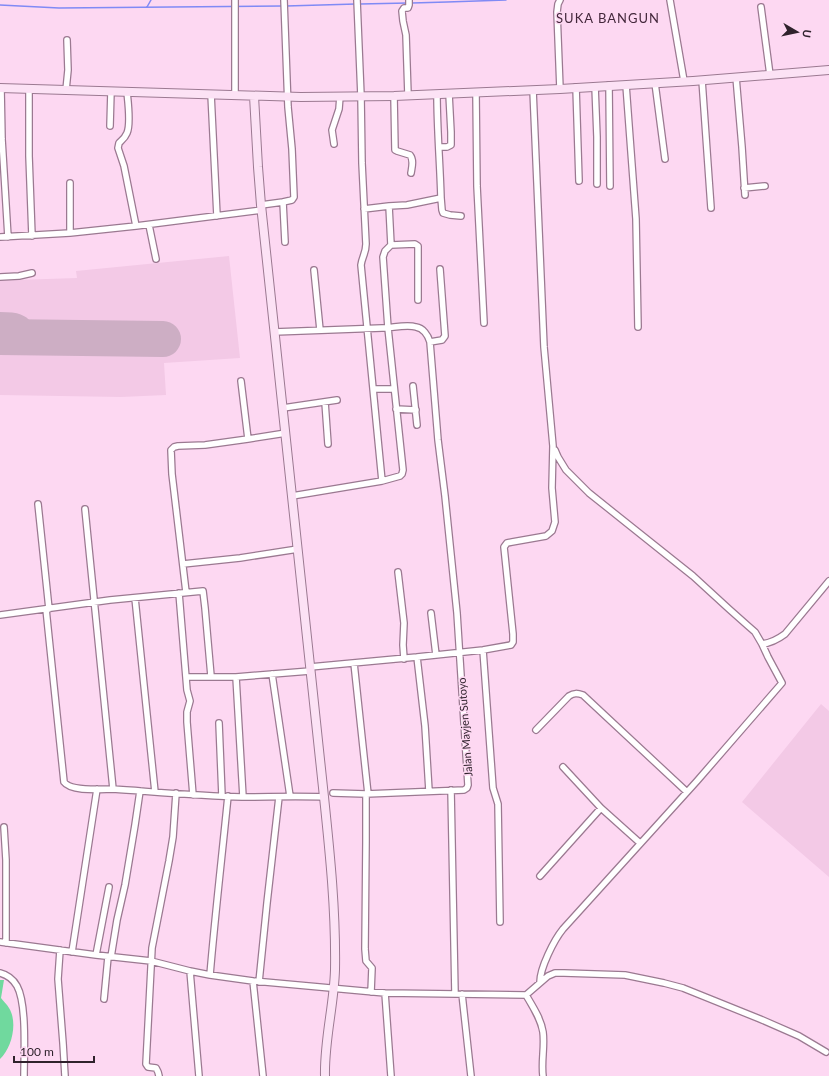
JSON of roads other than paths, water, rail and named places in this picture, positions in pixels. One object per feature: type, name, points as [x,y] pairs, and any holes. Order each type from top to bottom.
[{"type":"street","points":[[670,0],[684,81]]},
{"type":"street","points":[[357,2],[366,249],[361,265],[382,481]]},
{"type":"street","points":[[408,95],[406,35],[402,11],[404,8],[408,8],[409,2]]},
{"type":"street","points":[[559,2],[560,89]]},
{"type":"street","points":[[235,4],[235,95]]},
{"type":"street","points":[[0,237],[70,233],[149,225],[217,216],[292,200],[294,197],[292,150],[287,97],[284,4]]},
{"type":"street","points":[[761,7],[770,75]]},
{"type":"street","points":[[66,90],[68,40]]},
{"type":"street","points":[[8,237],[2,139],[1,88],[287,97],[394,96],[560,89],[829,70]]},
{"type":"street","points":[[736,77],[742,147],[744,195]]},
{"type":"street","points":[[702,80],[711,208]]},
{"type":"street","points":[[655,83],[665,160]]},
{"type":"street","points":[[626,84],[636,219],[638,327]]},
{"type":"street","points":[[609,85],[610,186]]},
{"type":"street","points":[[595,86],[598,137],[597,184]]},
{"type":"street","points":[[576,87],[579,181]]},
{"type":"street","points":[[29,89],[29,162],[32,236]]},
{"type":"street","points":[[186,677],[272,674],[354,663],[483,650],[511,645],[513,642],[504,549],[505,545],[512,542],[546,536],[552,531],[554,526],[555,513],[552,488],[553,446],[544,347],[533,90]]},
{"type":"street","points":[[110,126],[111,91]]},
{"type":"street","points":[[128,92],[128,132],[119,143],[118,148],[124,166],[136,226]]},
{"type":"street","points":[[476,93],[477,186],[484,323]]},
{"type":"street","points":[[211,94],[217,216]]},
{"type":"street","points":[[437,94],[437,127],[442,210],[443,213],[461,216]]},
{"type":"street","points":[[439,147],[447,147],[451,145],[452,132],[449,94]]},
{"type":"street","points":[[254,96],[258,166],[274,332],[286,433],[310,669],[329,794],[335,938],[334,988],[325,1076]]},
{"type":"street","points":[[334,144],[332,130],[339,109],[340,96]]},
{"type":"street","points":[[394,96],[395,148],[396,151],[412,157],[411,173]]},
{"type":"street","points":[[70,183],[70,233]]},
{"type":"street","points":[[744,188],[765,186]]},
{"type":"street","points":[[364,209],[407,205],[441,198]]},
{"type":"street","points":[[283,202],[285,242]]},
{"type":"street","points":[[389,206],[392,245]]},
{"type":"street","points":[[149,225],[156,259]]},
{"type":"street","points":[[292,496],[382,481],[400,476],[402,474],[388,328],[383,257],[385,251],[392,245],[415,244],[418,246],[418,300]]},
{"type":"street","points":[[314,270],[320,330]]},
{"type":"street","points":[[430,342],[442,340],[445,336],[440,270]]},
{"type":"street","points":[[0,277],[32,274]]},
{"type":"street","points":[[274,332],[411,326],[422,329],[426,334],[430,342],[438,440],[457,613],[459,652]]},
{"type":"street","points":[[241,381],[248,439]]},
{"type":"street","points":[[413,386],[417,424]]},
{"type":"street","points":[[373,389],[394,389]]},
{"type":"street","points":[[283,408],[337,400]]},
{"type":"street","points":[[325,402],[328,444]]},
{"type":"street","points":[[396,409],[416,410]]},
{"type":"street","points":[[186,588],[172,474],[171,450],[178,446],[205,445],[286,433]]},
{"type":"street","points":[[540,982],[542,971],[559,935],[782,683],[755,632],[693,576],[586,489],[566,470],[558,458],[553,446]]},
{"type":"street","points":[[38,504],[48,605]]},
{"type":"street","points":[[85,509],[113,789]]},
{"type":"street","points":[[183,564],[298,549]]},
{"type":"street","points":[[398,572],[404,623],[404,659]]},
{"type":"street","points":[[762,644],[776,640],[785,634],[829,581]]},
{"type":"street","points":[[0,615],[48,605],[94,602],[179,593],[186,588],[202,590],[204,592],[211,676]]},
{"type":"street","points":[[179,593],[187,690],[190,701],[187,712],[187,722],[193,795]]},
{"type":"street","points":[[135,598],[155,792]]},
{"type":"street","name":"Jalan Mayjen Sutoyo","points":[[48,605],[64,782],[68,786],[75,788],[243,797],[464,790],[468,785],[459,652]]},
{"type":"street","points":[[431,613],[436,655]]},
{"type":"street","points":[[483,650],[493,788],[498,804],[500,922]]},
{"type":"street","points":[[417,657],[425,726],[429,792]]},
{"type":"street","points":[[354,663],[367,794],[365,949],[366,961],[372,968],[371,992]]},
{"type":"street","points":[[272,674],[290,796]]},
{"type":"street","points":[[236,676],[243,797]]},
{"type":"street","points":[[536,730],[569,696],[579,693],[583,695],[687,792]]},
{"type":"street","points":[[210,975],[225,836],[225,796],[219,723]]},
{"type":"street","points":[[563,767],[601,808],[640,843]]},
{"type":"street","points":[[72,952],[97,789]]},
{"type":"street","points":[[451,790],[455,994]]},
{"type":"street","points":[[104,1000],[110,957],[125,885],[140,791]]},
{"type":"street","points":[[159,1076],[156,1068],[148,1067],[146,1065],[150,961],[173,837],[176,793]]},
{"type":"street","points":[[263,1076],[256,982],[279,797]]},
{"type":"street","points":[[540,876],[601,808]]},
{"type":"street","points":[[4,827],[6,860],[3,942],[96,956],[150,961],[210,975],[256,982],[385,993],[526,995],[540,982],[555,973],[564,972],[625,975],[683,988],[799,1036],[826,1052]]},
{"type":"street","points":[[96,956],[109,887]]},
{"type":"street","points":[[60,950],[58,979],[65,1076]]},
{"type":"street","points":[[190,971],[199,1076]]},
{"type":"street","points":[[0,973],[13,980],[18,988],[22,1002],[24,1027],[24,1076]]},
{"type":"street","points":[[385,993],[391,1076]]},
{"type":"street","points":[[462,994],[471,1076]]},
{"type":"street","points":[[526,995],[540,1020],[543,1032],[543,1054],[541,1065],[542,1076]]},
{"type":"waterway","points":[[147,7],[151,0]]},
{"type":"waterway","points":[[412,3],[506,0]]},
{"type":"waterway","points":[[360,4],[408,3]]},
{"type":"waterway","points":[[286,6],[356,4]]},
{"type":"waterway","points":[[0,5],[59,8],[282,6]]},
{"type":"district","name":"SUKA BANGUN","points":[[608,18]]}]
